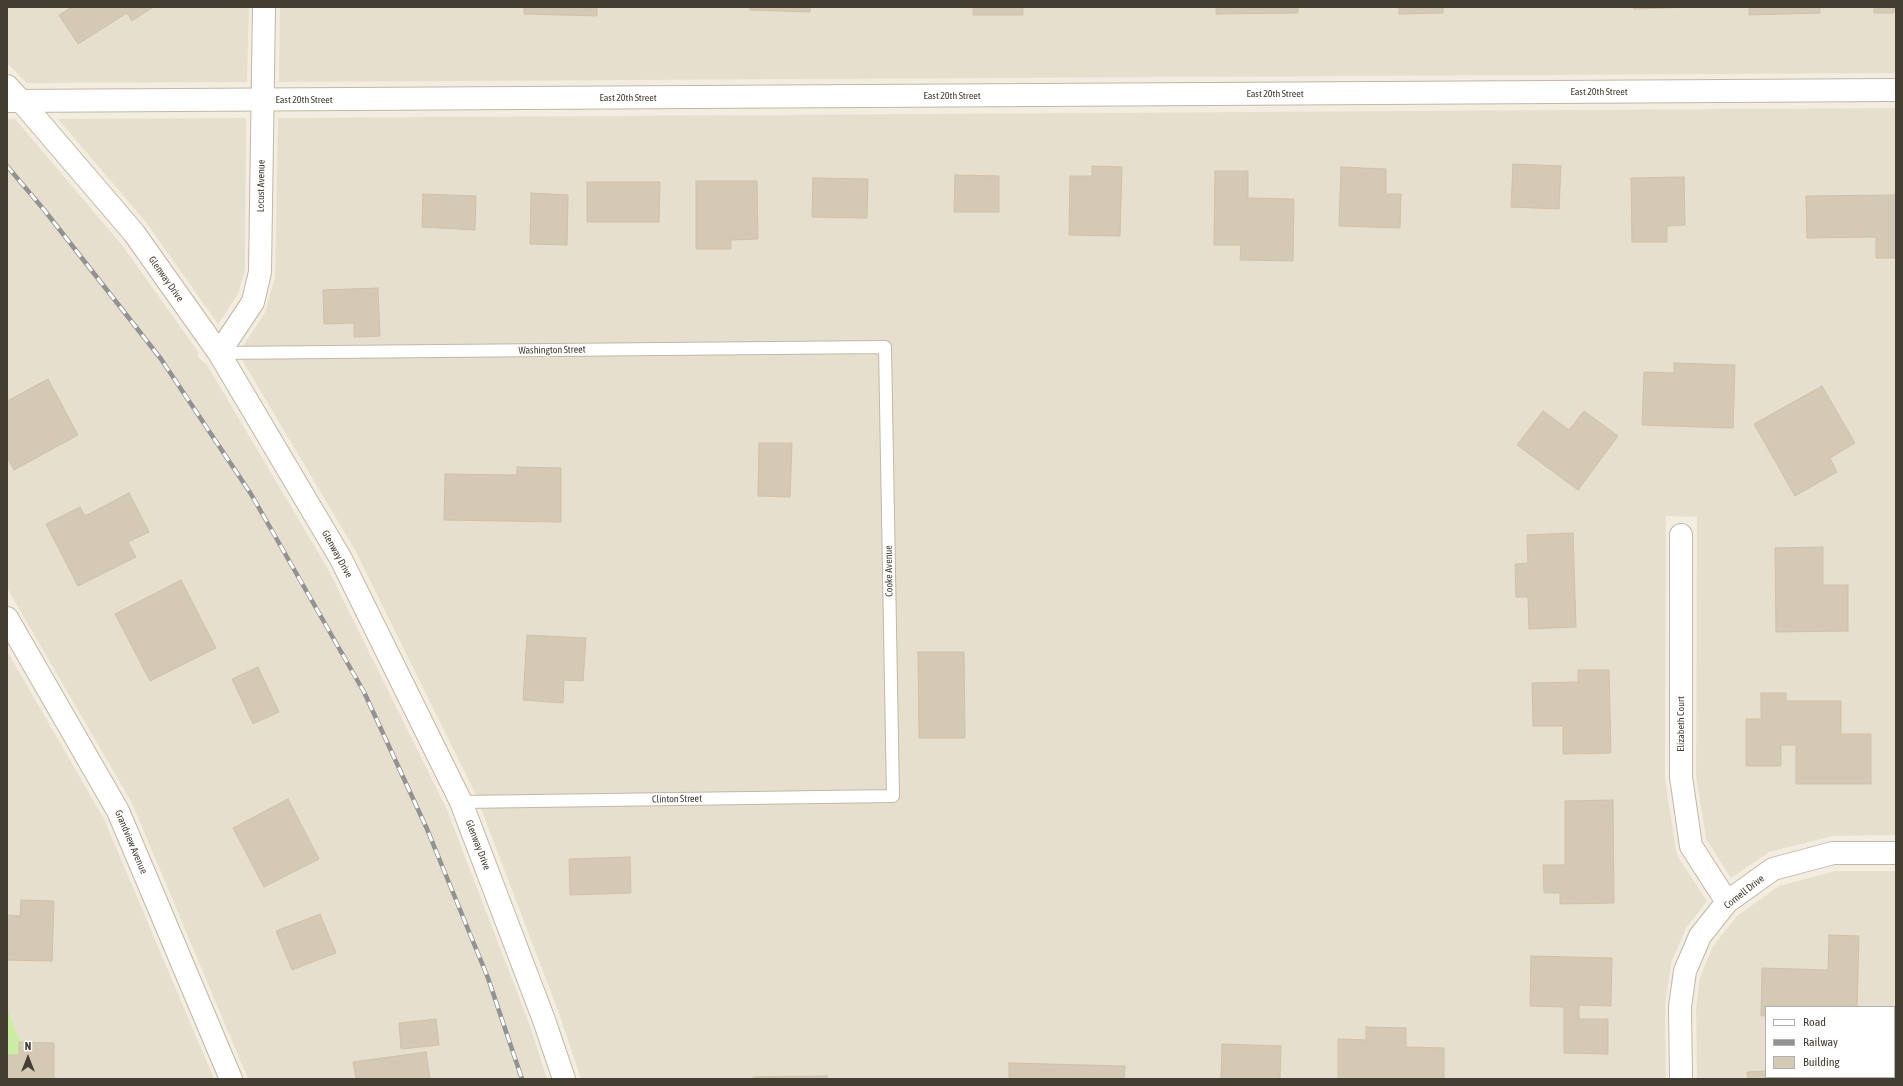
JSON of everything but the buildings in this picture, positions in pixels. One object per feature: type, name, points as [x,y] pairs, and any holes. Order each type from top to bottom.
[{"type":"street","name":"Locust Avenue","points":[[219,353],[253,302],[260,272],[264,7]]},
{"type":"street","name":"East 20th Street","points":[[12,96],[263,100],[1896,90]]},
{"type":"street","name":"Glenway Drive","points":[[12,96],[134,233],[219,353],[341,559],[461,802],[544,1020],[564,1079]]},
{"type":"street","name":"Elizabeth Court","points":[[1681,535],[1681,777],[1691,846],[1727,902]]},
{"type":"street","name":"Grandview Avenue","points":[[7,618],[118,811],[231,1079]]},
{"type":"street","name":"Cornell Drive","points":[[1681,1079],[1680,1007],[1685,971],[1700,936],[1727,902],[1773,869],[1833,854],[1896,853]]},
{"type":"lane","name":"Washington Street","points":[[219,353],[885,347]]},
{"type":"lane","name":"Cooke Avenue","points":[[885,347],[893,796]]},
{"type":"lane","name":"Clinton Street","points":[[461,802],[893,796]]},
{"type":"shaded area","points":[[7,7],[249,7],[247,82],[27,83],[7,63]]},
{"type":"shaded area","points":[[280,7],[1896,7],[1896,73],[279,82]]},
{"type":"shaded area","points":[[1896,108],[1896,835],[1833,836],[1769,852],[1731,878],[1706,839],[1696,776],[1697,517],[1666,516],[1665,780],[1678,857],[1707,901],[1686,928],[1671,963],[1665,1005],[1666,1079],[581,1079],[559,1013],[475,793],[355,550],[238,353],[265,313],[275,277],[278,118]]},
{"type":"shaded area","points":[[246,118],[245,270],[238,294],[218,324],[145,221],[58,119]]},
{"type":"shaded area","points":[[7,119],[15,119],[122,245],[199,353],[197,356],[207,365],[328,569],[447,810],[530,1026],[547,1079],[248,1079],[132,803],[7,588]]},
{"type":"shaded area","points":[[7,651],[104,819],[214,1079],[45,1079],[19,1038],[7,1007]]},
{"type":"shaded area","points":[[1835,871],[1896,871],[1896,1079],[1697,1079],[1696,1008],[1700,977],[1713,946],[1737,916],[1779,886]]},
{"type":"green space","points":[[7,1007],[19,1038],[45,1079],[7,1079]]},
{"type":"railway","points":[[7,166],[45,211],[161,359],[251,494],[364,692],[427,829],[488,978],[522,1079]]}]
